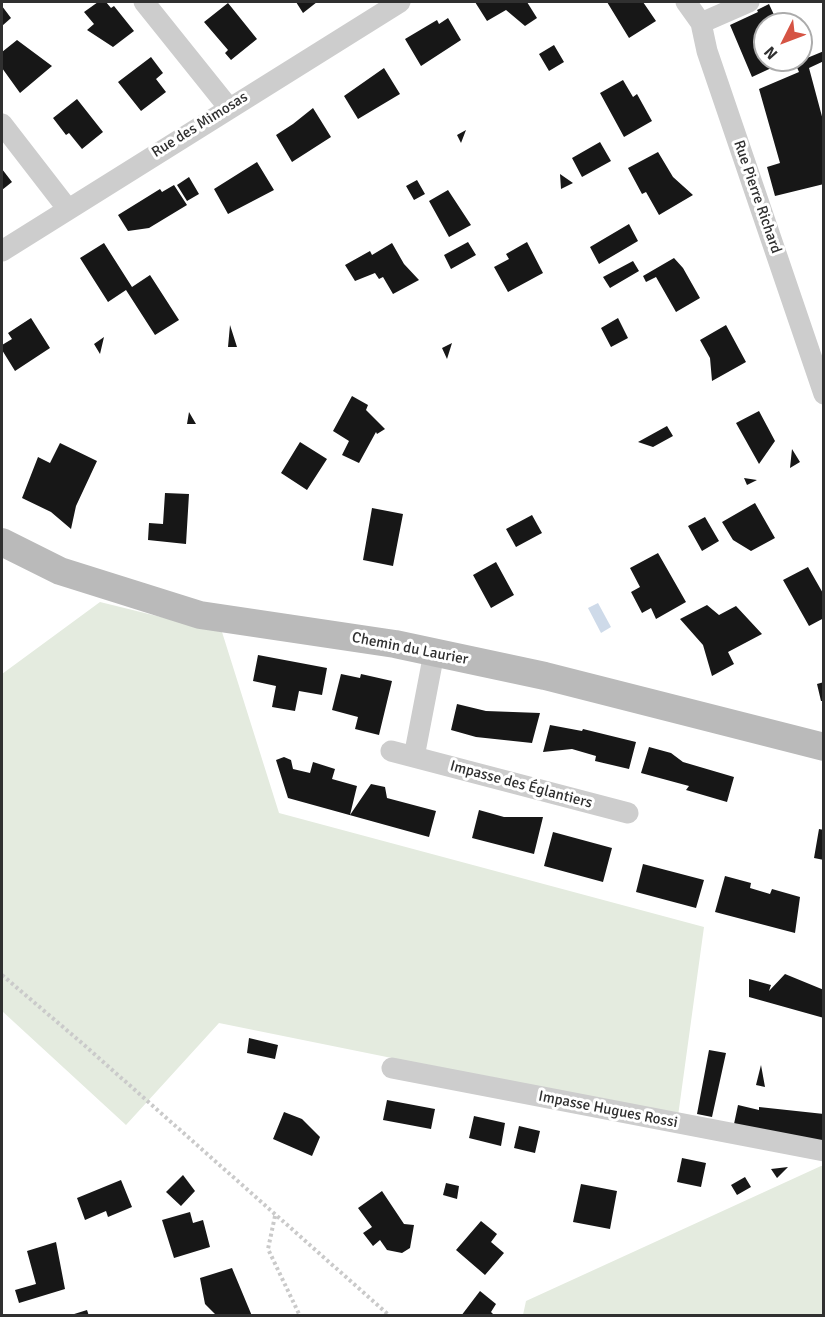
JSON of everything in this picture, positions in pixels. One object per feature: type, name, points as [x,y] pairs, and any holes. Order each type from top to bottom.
[{"type":"street","points":[[144,2],[229,108]]},
{"type":"street","name":"Rue des Mimosas","points":[[2,250],[229,108],[376,8],[400,2]]},
{"type":"street","name":"Rue Pierre Richard","points":[[686,2],[701,23],[711,63],[824,394]]},
{"type":"street","points":[[701,23],[749,2]]},
{"type":"street","points":[[2,124],[67,208]]},
{"type":"street","name":"Chemin du Laurier","points":[[2,542],[60,571],[200,615],[395,644],[545,676],[824,747]]},
{"type":"street","points":[[414,757],[435,653]]},
{"type":"street","name":"Impasse des Églantiers","points":[[390,751],[628,813]]},
{"type":"street","name":"Impasse Hugues Rossi","points":[[392,1068],[824,1151]]},
{"type":"path","points":[[2,975],[390,1316]]},
{"type":"path","points":[[275,1215],[268,1249],[300,1316]]},
{"type":"shaded area","points":[[100,602],[222,632],[279,813],[704,927],[678,1116],[219,1023],[126,1125],[2,1011],[2,674]]},
{"type":"shaded area","points":[[824,1166],[823,1315],[523,1315],[526,1301]]},
{"type":"water","points":[[598,603],[611,627],[601,633],[588,608]]},
{"type":"building","points":[[98,2],[106,2],[111,8],[114,6],[134,31],[113,47],[87,30],[94,24],[84,12]]},
{"type":"building","points":[[296,2],[317,2],[303,13]]},
{"type":"building","points":[[475,2],[527,2],[537,18],[525,26],[506,10],[487,21]]},
{"type":"building","points":[[607,2],[643,2],[656,21],[629,38]]},
{"type":"building","points":[[228,3],[257,39],[231,60],[225,53],[228,50],[204,22]]},
{"type":"building","points":[[769,4],[773,12],[758,12],[757,10]]},
{"type":"building","points":[[2,6],[11,18],[2,26]]},
{"type":"building","points":[[753,14],[753,72],[763,72],[752,77],[730,25]]},
{"type":"building","points":[[448,18],[461,40],[421,66],[405,39],[437,20],[439,24]]},
{"type":"building","points":[[17,40],[52,66],[20,93],[2,68],[2,52]]},
{"type":"building","points":[[554,45],[564,62],[549,71],[539,54]]},
{"type":"building","points":[[824,51],[824,61],[813,66],[813,56]]},
{"type":"building","points":[[151,57],[163,73],[156,79],[166,92],[141,111],[118,82]]},
{"type":"building","points":[[384,68],[400,94],[358,119],[344,96]]},
{"type":"building","points":[[799,72],[810,72],[824,124],[824,184],[775,196],[767,167],[780,163],[759,89]]},
{"type":"building","points":[[623,80],[633,97],[637,94],[652,121],[624,137],[600,93]]},
{"type":"building","points":[[77,99],[103,132],[82,149],[69,133],[66,135],[53,118]]},
{"type":"building","points":[[313,108],[331,137],[292,162],[276,135]]},
{"type":"building","points":[[466,130],[461,143],[457,135]]},
{"type":"building","points":[[600,142],[611,161],[582,177],[572,158]]},
{"type":"building","points":[[658,152],[673,177],[693,195],[659,215],[646,192],[642,194],[628,168]]},
{"type":"building","points":[[257,162],[274,190],[228,214],[214,189]]},
{"type":"building","points":[[2,169],[12,182],[2,190]]},
{"type":"building","points":[[560,174],[573,183],[561,189]]},
{"type":"building","points":[[189,177],[199,194],[187,201],[177,185]]},
{"type":"building","points":[[417,180],[425,194],[414,200],[406,186]]},
{"type":"building","points":[[174,185],[187,205],[149,228],[128,231],[118,215],[160,189],[162,192]]},
{"type":"building","points":[[448,190],[471,225],[449,237],[429,201]]},
{"type":"building","points":[[629,224],[638,241],[599,264],[590,247]]},
{"type":"building","points":[[468,242],[476,255],[451,269],[444,255]]},
{"type":"building","points":[[527,242],[543,273],[508,292],[494,267],[509,259],[506,254]]},
{"type":"building","points":[[104,243],[132,287],[150,275],[179,320],[155,335],[126,290],[108,302],[80,258]]},
{"type":"building","points":[[392,243],[404,264],[419,280],[393,294],[383,277],[379,279],[375,273],[355,281],[345,265],[370,251],[372,255]]},
{"type":"building","points":[[674,258],[683,268],[700,298],[676,312],[656,277],[646,282],[643,276]]},
{"type":"building","points":[[633,261],[639,271],[610,288],[603,277]]},
{"type":"building","points":[[31,318],[50,348],[15,371],[2,350],[2,345],[12,339],[8,333]]},
{"type":"building","points":[[618,318],[628,338],[611,347],[601,328]]},
{"type":"building","points":[[230,325],[237,347],[228,347]]},
{"type":"building","points":[[726,325],[746,362],[712,381],[710,358],[700,340]]},
{"type":"building","points":[[104,337],[100,354],[94,344]]},
{"type":"building","points":[[452,343],[447,359],[442,348]]},
{"type":"building","points":[[352,396],[368,405],[366,410],[385,429],[377,434],[376,432],[359,463],[342,455],[349,441],[333,431]]},
{"type":"building","points":[[759,411],[775,441],[759,464],[736,423]]},
{"type":"building","points":[[189,412],[196,424],[187,424]]},
{"type":"building","points":[[667,426],[673,436],[653,447],[638,442]]},
{"type":"building","points":[[300,442],[327,459],[307,490],[281,473]]},
{"type":"building","points":[[60,443],[97,461],[76,506],[71,529],[51,512],[22,498],[38,457],[50,463]]},
{"type":"building","points":[[792,449],[800,462],[790,468]]},
{"type":"building","points":[[744,478],[757,480],[747,485]]},
{"type":"building","points":[[165,493],[189,494],[186,544],[148,540],[149,523],[163,524]]},
{"type":"building","points":[[755,503],[775,538],[751,551],[733,540],[722,522]]},
{"type":"building","points":[[372,508],[403,514],[393,566],[363,560]]},
{"type":"building","points":[[532,515],[542,533],[516,547],[506,529]]},
{"type":"building","points":[[705,517],[719,541],[702,551],[688,526]]},
{"type":"building","points":[[658,553],[686,602],[656,619],[651,608],[642,613],[631,592],[640,587],[630,568]]},
{"type":"building","points":[[496,562],[514,595],[491,608],[473,575]]},
{"type":"building","points":[[808,567],[824,595],[824,618],[809,626],[783,580]]},
{"type":"building","points":[[707,605],[719,615],[736,606],[762,634],[728,652],[734,664],[712,676],[703,645],[680,619]]},
{"type":"building","points":[[258,655],[327,668],[322,695],[299,691],[295,711],[272,707],[276,686],[253,681]]},
{"type":"building","points":[[341,674],[360,678],[361,674],[392,681],[379,735],[355,729],[358,717],[332,710]]},
{"type":"building","points":[[824,682],[824,701],[821,701],[817,684]]},
{"type":"building","points":[[457,704],[486,711],[540,713],[532,743],[476,737],[451,730]]},
{"type":"building","points":[[550,725],[582,731],[583,729],[636,742],[629,769],[595,761],[596,756],[572,749],[543,752]]},
{"type":"building","points":[[649,747],[671,753],[683,762],[734,777],[727,802],[686,790],[689,786],[641,773]]},
{"type":"building","points":[[284,757],[291,760],[293,769],[310,773],[313,762],[335,769],[332,779],[357,786],[350,815],[371,784],[385,787],[387,798],[436,811],[429,837],[288,798],[276,760]]},
{"type":"building","points":[[479,810],[504,817],[543,817],[534,854],[472,838]]},
{"type":"building","points":[[819,829],[824,830],[824,860],[814,858]]},
{"type":"building","points":[[553,832],[612,848],[603,882],[544,866]]},
{"type":"building","points":[[643,864],[704,880],[696,908],[636,892]]},
{"type":"building","points":[[725,876],[751,883],[750,888],[770,894],[772,889],[800,897],[795,933],[715,912]]},
{"type":"building","points":[[785,974],[824,990],[824,1018],[749,997],[749,979],[771,985],[769,991]]},
{"type":"building","points":[[249,1038],[278,1045],[275,1059],[247,1053]]},
{"type":"building","points":[[709,1050],[726,1053],[712,1117],[697,1114]]},
{"type":"building","points":[[761,1065],[765,1087],[756,1085]]},
{"type":"building","points":[[387,1100],[435,1109],[431,1129],[383,1120]]},
{"type":"building","points":[[738,1105],[759,1110],[759,1107],[824,1114],[824,1142],[734,1124]]},
{"type":"building","points":[[284,1112],[302,1119],[320,1137],[312,1156],[273,1139]]},
{"type":"building","points":[[474,1116],[505,1123],[501,1146],[469,1138]]},
{"type":"building","points":[[519,1126],[540,1131],[535,1153],[514,1148]]},
{"type":"building","points":[[682,1158],[706,1163],[701,1187],[677,1182]]},
{"type":"building","points":[[788,1167],[777,1178],[771,1169]]},
{"type":"building","points":[[183,1175],[195,1191],[181,1206],[166,1192]]},
{"type":"building","points":[[745,1177],[751,1187],[737,1195],[731,1185]]},
{"type":"building","points":[[121,1180],[132,1207],[108,1217],[106,1211],[85,1220],[77,1198]]},
{"type":"building","points":[[446,1183],[459,1186],[457,1199],[443,1195]]},
{"type":"building","points":[[581,1184],[617,1191],[610,1229],[573,1222]]},
{"type":"building","points":[[382,1191],[404,1224],[414,1225],[410,1248],[402,1253],[387,1250],[380,1240],[373,1246],[363,1233],[372,1227],[358,1208]]},
{"type":"building","points":[[190,1212],[193,1223],[203,1220],[210,1247],[174,1258],[162,1220]]},
{"type":"building","points":[[481,1221],[497,1234],[491,1242],[504,1253],[485,1275],[456,1250]]},
{"type":"building","points":[[56,1242],[65,1289],[19,1303],[15,1290],[36,1284],[27,1251]]},
{"type":"building","points":[[232,1268],[252,1316],[217,1316],[205,1304],[200,1278]]},
{"type":"building","points":[[480,1291],[496,1304],[491,1312],[495,1316],[461,1316]]},
{"type":"building","points":[[87,1310],[89,1316],[71,1316],[71,1315]]}]
